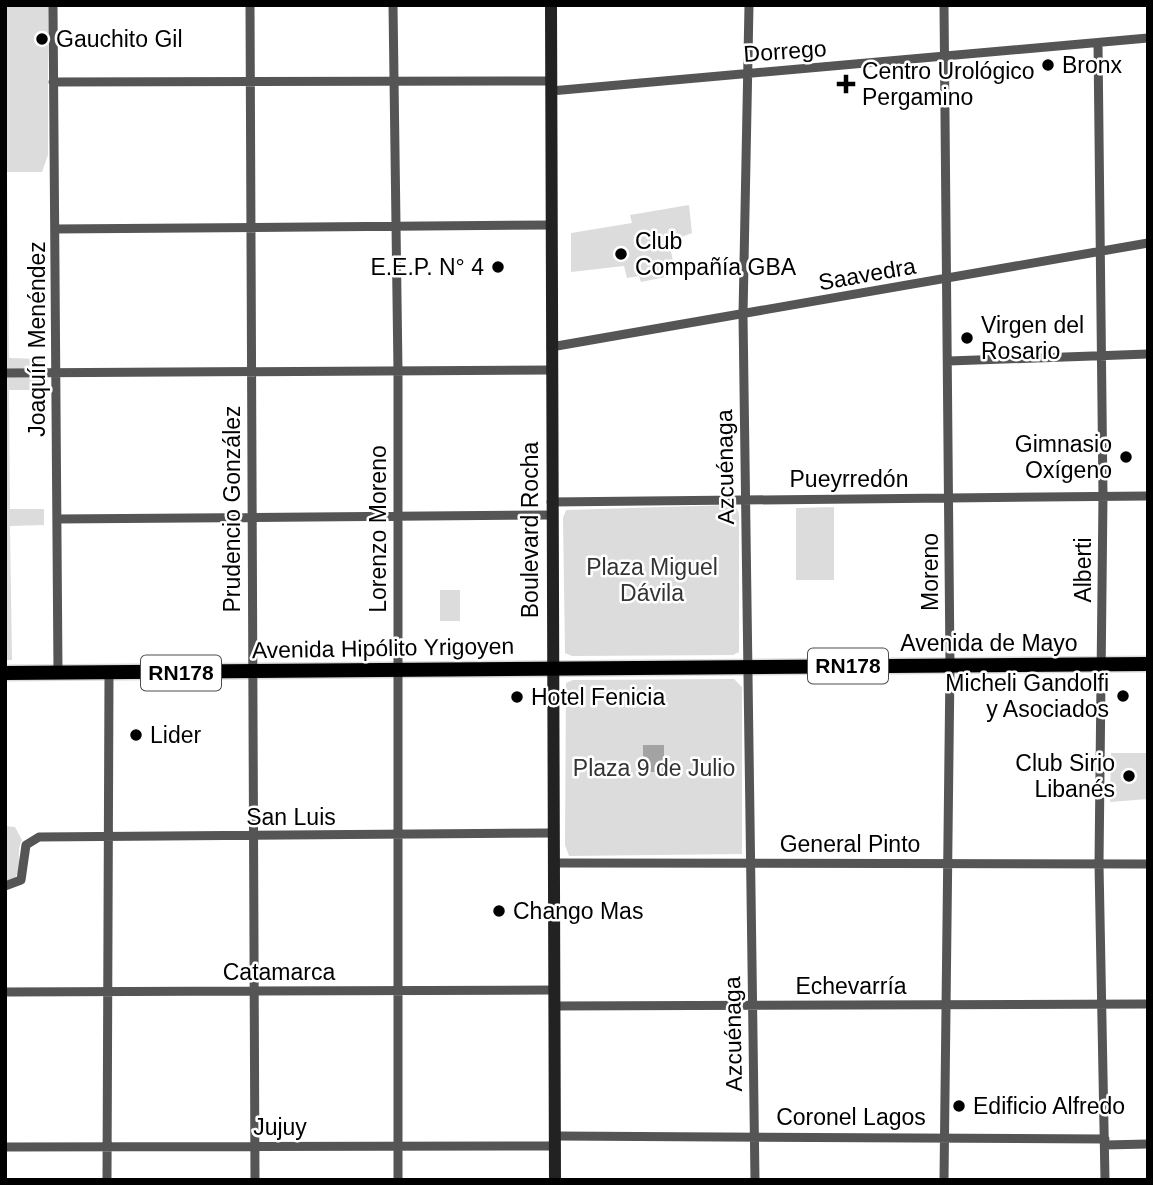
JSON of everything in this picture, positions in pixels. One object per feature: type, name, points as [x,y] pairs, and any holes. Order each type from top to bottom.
[{"type":"main road","name":"Boulevard Rocha","points":[[551,5],[551,668],[555,1180]]},
{"type":"main road","name":"Avenida de Mayo","points":[[747,666],[1148,664]]},
{"type":"main road","name":"RN178","points":[[551,668],[747,666]]},
{"type":"main road","name":"Avenida Hipólito Yrigoyen","points":[[5,673],[551,668]]},
{"type":"street","name":"Joaquín Menéndez","points":[[53,5],[58,673]]},
{"type":"street","name":"Prudencio González","points":[[250,5],[255,1180]]},
{"type":"street","name":"Lorenzo Moreno","points":[[393,5],[397,371],[398,1180]]},
{"type":"street","name":"Azcuénaga","points":[[749,5],[743,315],[755,1180]]},
{"type":"street","name":"Moreno","points":[[944,5],[950,666],[944,1180]]},
{"type":"street","name":"Dorrego","points":[[53,82],[395,82],[551,86],[945,58],[1148,38]]},
{"type":"street","name":"Alberti","points":[[1098,44],[1103,496],[1098,864],[1105,1180]]},
{"type":"street","points":[[55,229],[551,225]]},
{"type":"street","name":"Saavedra","points":[[551,347],[1148,243]]},
{"type":"street","points":[[949,361],[1148,354]]},
{"type":"street","points":[[5,373],[551,370]]},
{"type":"street","name":"Pueyrredón","points":[[57,519],[397,517],[744,498],[1148,496]]},
{"type":"street","points":[[107,1180],[109,673]]},
{"type":"street","name":"San Luis","points":[[5,886],[21,880],[25,871],[25,851],[30,840],[40,837],[552,833]]},
{"type":"street","name":"General Pinto","points":[[553,863],[1148,864]]},
{"type":"street","name":"Catamarca","points":[[5,992],[553,990]]},
{"type":"street","name":"Echevarría","points":[[554,1006],[1148,1004]]},
{"type":"street","name":"Coronel Lagos","points":[[555,1141],[754,1136],[944,1137],[1148,1144]]},
{"type":"street","name":"Jujuy","points":[[5,1147],[398,1146],[555,1141]]},
{"type":"green space","points":[[5,5],[48,5],[53,20],[48,36],[48,155],[42,172],[7,172],[9,358],[43,359],[42,390],[9,390],[10,509],[44,509],[44,525],[10,526],[12,660],[5,660]]},
{"type":"green space","name":"Club Compañía GBA","points":[[689,205],[692,233],[669,242],[676,275],[641,282],[639,276],[627,278],[624,266],[571,272],[571,233],[632,223],[630,215]]},
{"type":"green space","name":"Plaza Miguel Dávila","points":[[729,505],[737,509],[739,514],[739,652],[733,655],[572,656],[565,653],[563,518],[566,510]]},
{"type":"green space","points":[[834,507],[834,580],[796,580],[796,508]]},
{"type":"green space","points":[[440,590],[460,590],[460,621],[440,621]]},
{"type":"green space","name":"Plaza 9 de Julio","points":[[734,679],[742,687],[742,854],[569,856],[565,845],[566,683],[573,680]]},
{"type":"green space","name":"Club Sirio Libanés","points":[[1111,753],[1148,753],[1148,799],[1110,802]]},
{"type":"green space","points":[[5,826],[15,827],[22,840],[15,878],[5,881]]},
{"type":"shaded area","points":[[643,745],[664,745],[664,772],[643,772]]},
{"type":"place","name":"Gauchito Gil","points":[[42,39]]},
{"type":"place","name":"Bronx","points":[[1048,65]]},
{"type":"place","name":"Centro Urológico Pergamino","points":[[846,84]]},
{"type":"place","name":"Club Compañía GBA","points":[[621,254]]},
{"type":"place","name":"E.E.P. N° 4","points":[[498,267]]},
{"type":"place","name":"Virgen del Rosario","points":[[967,338]]},
{"type":"place","name":"Gimnasio Oxígeno","points":[[1126,457]]},
{"type":"place","name":"Micheli Gandolfi y Asociados","points":[[1123,696]]},
{"type":"place","name":"Hotel Fenicia","points":[[517,697]]},
{"type":"place","name":"Lider","points":[[136,735]]},
{"type":"place","name":"Club Sirio Libanés","points":[[1129,776]]},
{"type":"place","name":"Chango Mas","points":[[499,911]]},
{"type":"place","name":"Edificio Alfredo","points":[[959,1106]]}]
